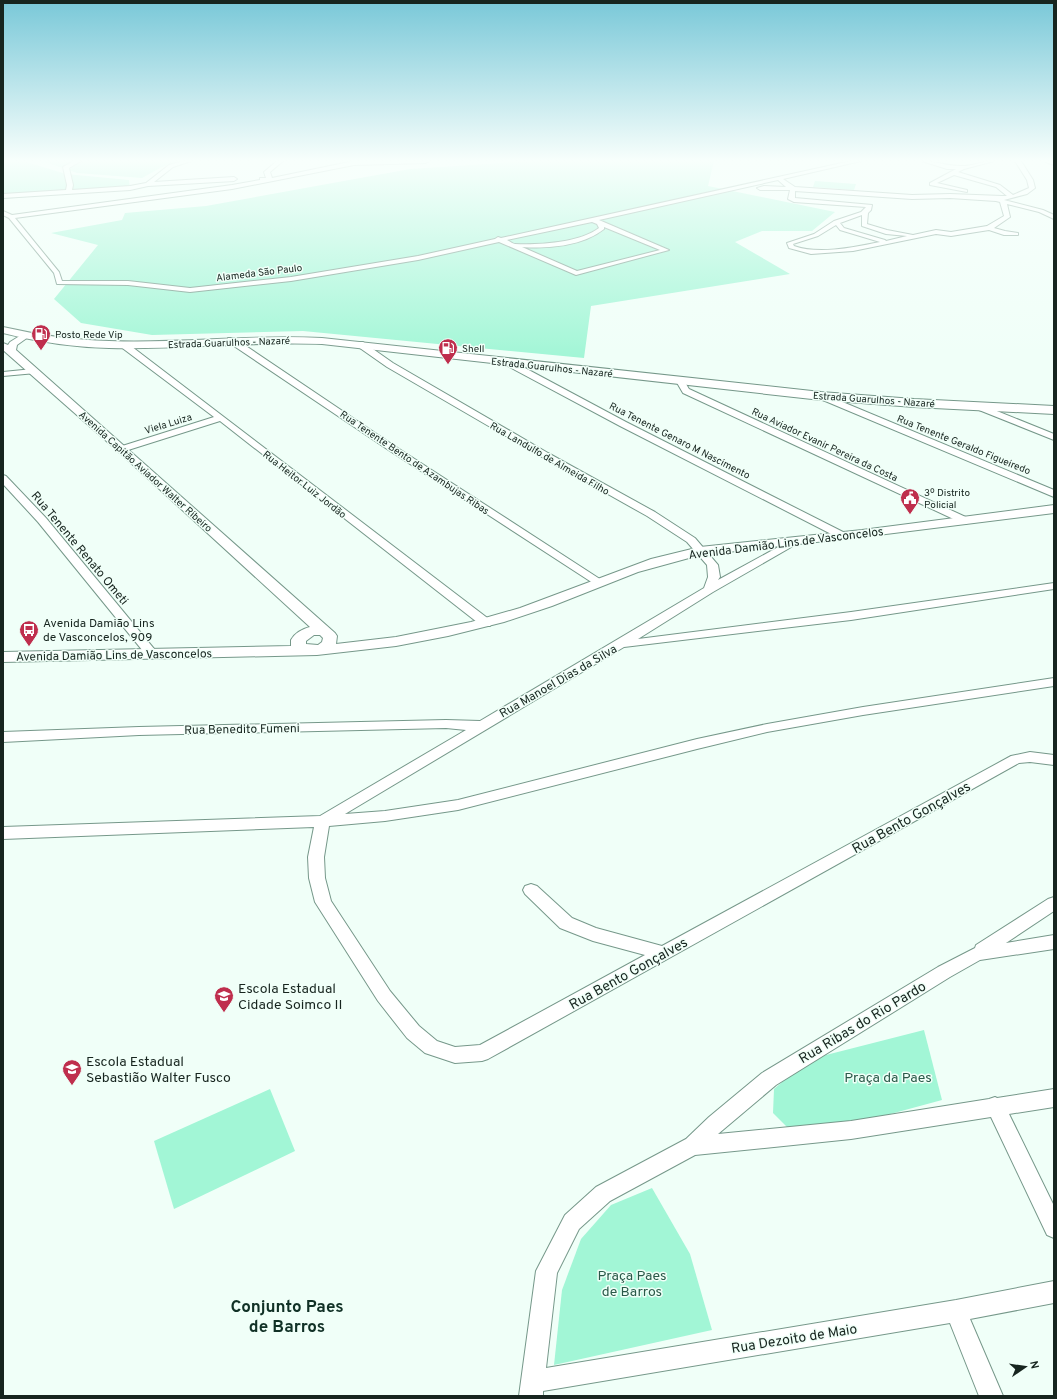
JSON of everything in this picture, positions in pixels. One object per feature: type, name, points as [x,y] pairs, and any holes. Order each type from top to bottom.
[{"type":"main road","points":[[3,326],[26,335]]},
{"type":"main road","points":[[3,330],[26,335]]},
{"type":"main road","name":"Estrada Guarulhos - Nazaré","points":[[26,335],[85,343],[124,345],[292,339],[360,344],[507,362],[821,396],[1054,410]]},
{"type":"street","name":"Alameda São Paulo","points":[[18,226],[57,273],[59,283],[128,284],[190,290],[291,279],[418,258],[556,226]]},
{"type":"street","points":[[509,244],[551,245],[598,233],[602,228],[601,226]]},
{"type":"street","points":[[498,239],[576,273],[666,250],[609,226]]},
{"type":"street","points":[[829,226],[816,235],[792,242],[789,245],[794,249],[811,252],[853,249],[936,232],[951,234],[992,226]]},
{"type":"street","points":[[840,226],[842,229],[874,240],[893,242]]},
{"type":"street","points":[[868,226],[886,232],[918,235]]},
{"type":"street","points":[[632,242],[642,240]]},
{"type":"street","points":[[7,348],[26,335]]},
{"type":"street","name":"Rua Tenente Bento de Azambujas Ribas","points":[[231,340],[397,451],[600,583]]},
{"type":"street","name":"Rua Landulfo de Almeida Filho","points":[[360,344],[390,365],[663,522],[691,540],[712,565],[714,577],[709,590]]},
{"type":"street","name":"Rua Heitor Luiz Jordão","points":[[124,345],[486,623]]},
{"type":"street","name":"Avenida Capitão Aviador Walter Ribeiro","points":[[7,348],[122,448],[279,592],[325,632]]},
{"type":"street","name":"Rua Tenente Genaro M Nascimento","points":[[507,362],[623,424],[843,536]]},
{"type":"street","points":[[3,374],[33,371]]},
{"type":"street","name":"Rua Aviador Evanir Pereira da Costa","points":[[680,381],[686,391],[966,521]]},
{"type":"street","name":"Rua Tenente Geraldo Figueiredo","points":[[821,396],[1054,494]]},
{"type":"street","points":[[977,406],[1054,437]]},
{"type":"street","name":"Viela Luiza","points":[[122,448],[221,418]]},
{"type":"street","name":"Rua Tenente Renato Ometi","points":[[3,478],[42,520],[151,653]]},
{"type":"street","name":"Avenida Damião Lins de Vasconcelos","points":[[3,657],[314,650],[386,643],[445,634],[486,623],[640,568],[701,551],[795,542],[1054,509]]},
{"type":"street","name":"Rua Manoel Dias da Silva","points":[[322,821],[621,644],[709,590],[795,542]]},
{"type":"street","points":[[621,644],[851,616],[1054,586]]},
{"type":"street","name":"Avenida Capitão Aviador Walter Ribeiro","points":[[279,592],[301,629],[301,636],[298,640],[299,646],[314,650]]},
{"type":"street","name":"Avenida Damião Lins de Vasconcelos","points":[[224,653],[301,636],[312,631],[386,643]]},
{"type":"street","points":[[314,650],[322,648],[330,642],[330,636],[325,632]]},
{"type":"street","points":[[3,833],[322,821],[385,816],[458,805],[697,744],[767,728],[863,711],[1054,682]]},
{"type":"street","name":"Rua Benedito Fumeni","points":[[3,737],[139,731],[438,724],[482,726]]},
{"type":"street","name":"Rua Bento Gonçalves","points":[[322,821],[316,857],[317,878],[323,902],[384,996],[413,1032],[431,1047],[455,1055],[482,1053],[1016,759],[1030,757],[1054,760]]},
{"type":"street","points":[[530,890],[566,923],[593,934],[664,954]]},
{"type":"street","points":[[977,954],[1054,903]]},
{"type":"street","name":"Rua Ribas do Rio Pardo","points":[[532,1389],[547,1271],[572,1222],[603,1194],[692,1146],[716,1123],[769,1079],[944,972],[977,954],[1054,942]]},
{"type":"street","name":"Rua Ribas do Rio Pardo","points":[[692,1146],[850,1130],[995,1106],[1054,1098]]},
{"type":"street","points":[[995,1106],[1054,1228]]},
{"type":"street","name":"Rua Dezoito de Maio","points":[[532,1389],[1054,1292]]},
{"type":"street","points":[[956,1311],[991,1396]]},
{"type":"green space","points":[[88,226],[818,226],[812,231],[762,231],[735,242],[790,274],[591,306],[584,358],[303,331],[152,335],[81,323],[54,299],[98,245],[51,233]]},
{"type":"green space","name":"Praça da Paes","points":[[924,1030],[942,1100],[883,1116],[826,1127],[788,1128],[773,1113],[774,1089],[795,1071],[826,1055]]},
{"type":"green space","points":[[270,1089],[295,1151],[174,1209],[154,1141]]},
{"type":"green space","name":"Praça Paes de Barros","points":[[652,1188],[690,1254],[712,1330],[554,1365],[562,1290],[581,1239],[611,1205]]},
{"type":"place","name":"Posto Rede Vip","points":[[41,351]]},
{"type":"place","name":"Shell","points":[[448,365]]},
{"type":"place","name":"3º Distrito Policial","points":[[910,515]]},
{"type":"place","name":"Avenida Damião Lins de Vasconcelos, 909","points":[[29,647]]},
{"type":"place","name":"Escola Estadual Cidade Soimco II","points":[[224,1013]]},
{"type":"place","name":"Escola Estadual Sebastião Walter Fusco","points":[[72,1086]]},
{"type":"district","name":"Conjunto Paes de Barros","points":[[287,1316]]}]
